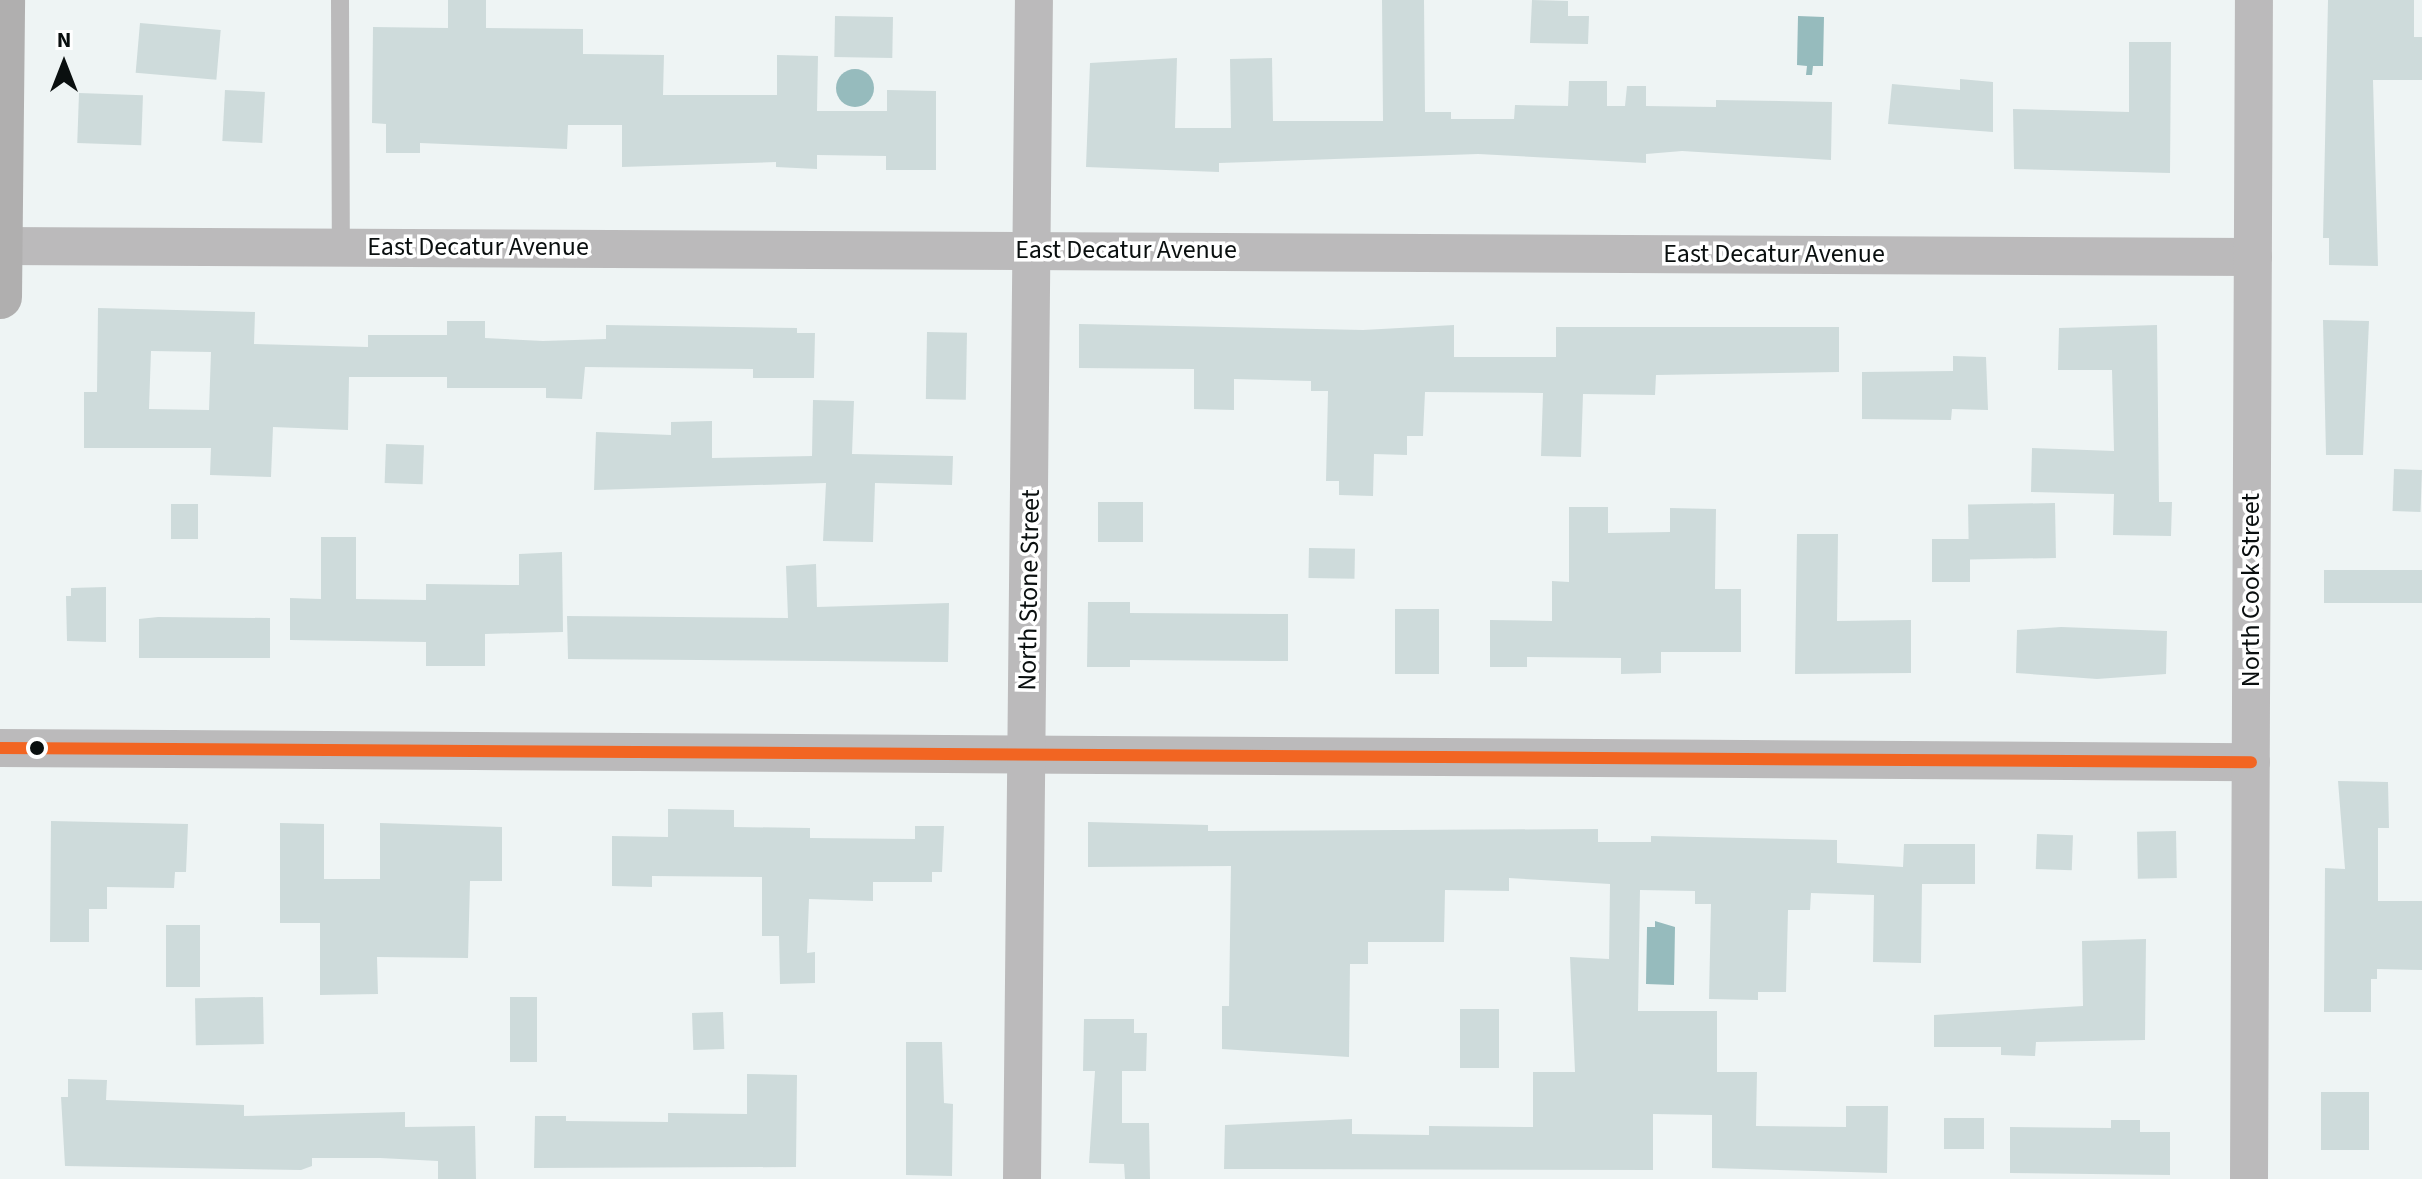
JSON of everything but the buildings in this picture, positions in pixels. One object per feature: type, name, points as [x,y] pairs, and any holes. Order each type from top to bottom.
[{"type":"main road","points":[[0,297],[3,0]]},
{"type":"street","name":"North Stone Street","points":[[1022,1179],[1034,0]]},
{"type":"street","name":"North Cook Street","points":[[2249,1179],[2254,0]]},
{"type":"street","name":"East Decatur Avenue","points":[[0,246],[2253,257]]},
{"type":"street","points":[[0,748],[2251,762]]},
{"type":"lane","points":[[340,0],[341,247]]},
{"type":"water","points":[[1798,16],[1824,17],[1823,66],[1813,66],[1812,75],[1806,75],[1807,66],[1797,65]]},
{"type":"water","points":[[855,69],[869,74],[874,88],[869,102],[855,107],[841,102],[836,88],[841,74]]},
{"type":"water","points":[[1655,921],[1675,927],[1674,985],[1646,984],[1647,927],[1655,927]]},
{"type":"transit line","points":[[0,748],[2251,762]]}]
